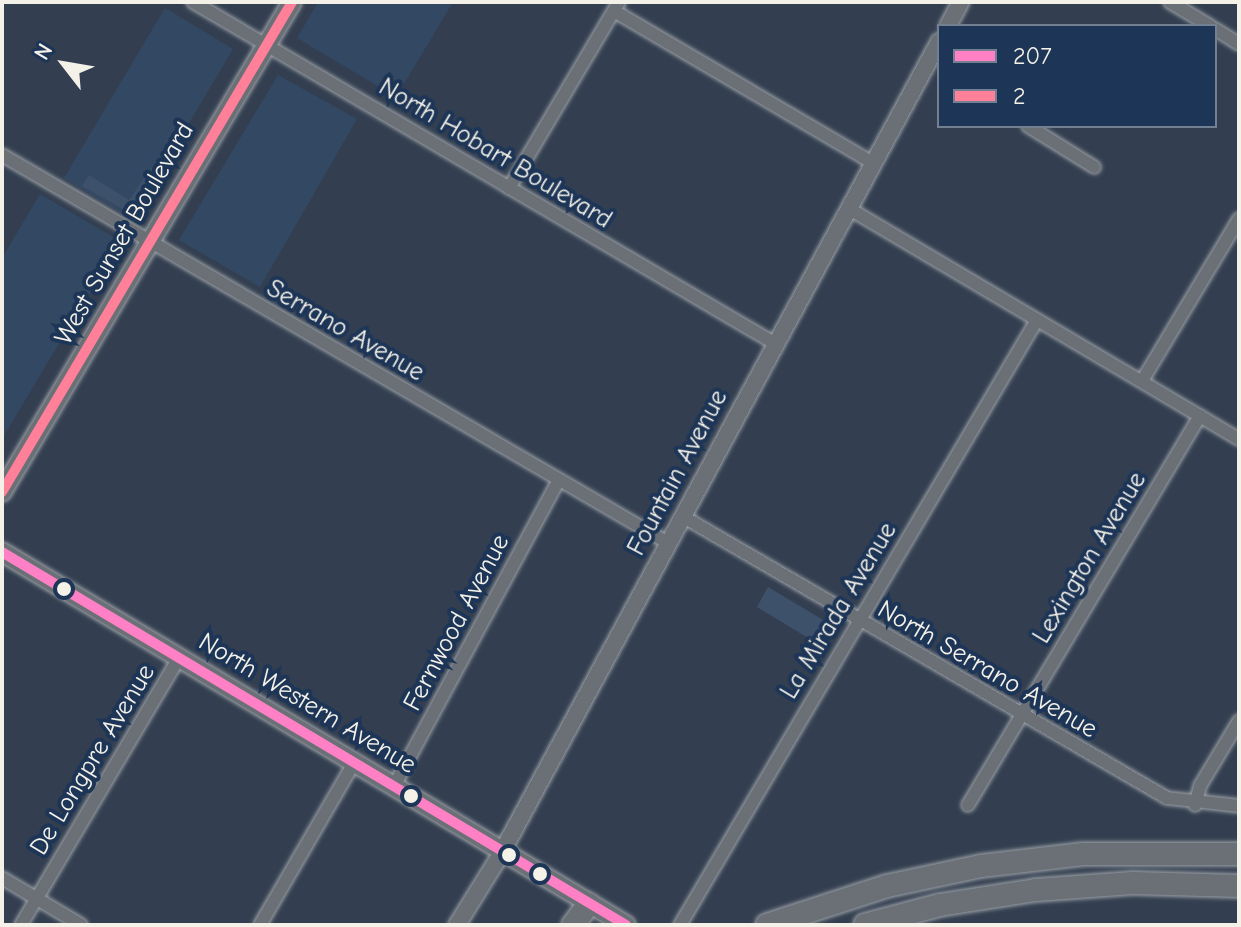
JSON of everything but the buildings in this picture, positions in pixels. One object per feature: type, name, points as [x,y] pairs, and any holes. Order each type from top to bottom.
[{"type":"highway","points":[[767,925],[875,890],[981,866],[1120,852],[1239,854]]},
{"type":"highway","points":[[865,925],[940,905],[1036,890],[1133,883],[1239,886]]},
{"type":"highway","points":[[573,925],[589,904]]},
{"type":"main road","name":"West Sunset Boulevard","points":[[2,492],[292,2]]},
{"type":"main road","name":"North Western Avenue","points":[[2,552],[394,786],[501,854],[626,925]]},
{"type":"street","name":"North Hobart Boulevard","points":[[193,2],[774,343]]},
{"type":"street","points":[[949,24],[961,2]]},
{"type":"street","points":[[1170,2],[1207,24]]},
{"type":"street","points":[[509,188],[616,7],[873,163]]},
{"type":"street","points":[[1217,30],[1239,44]]},
{"type":"street","name":"Fountain Avenue","points":[[457,925],[501,854],[848,208],[933,67]]},
{"type":"street","points":[[1031,128],[1094,167]]},
{"type":"street","name":"Serrano Avenue","points":[[2,155],[668,543]]},
{"type":"street","points":[[848,208],[1239,439]]},
{"type":"street","points":[[1142,381],[1239,219]]},
{"type":"street","name":"La Mirada Avenue","points":[[681,923],[1037,320]]},
{"type":"street","name":"Lexington Avenue","points":[[968,805],[1200,416]]},
{"type":"street","name":"Fernwood Avenue","points":[[394,786],[559,480]]},
{"type":"street","name":"North Serrano Avenue","points":[[682,516],[1167,798],[1195,805],[1239,806]]},
{"type":"street","name":"De Longpre Avenue","points":[[21,925],[179,658]]},
{"type":"street","points":[[1195,805],[1200,786],[1239,721]]},
{"type":"street","points":[[260,925],[354,763]]},
{"type":"street","points":[[2,878],[81,925]]},
{"type":"shaded area","points":[[318,2],[453,2],[396,97],[297,38]]},
{"type":"shaded area","points":[[165,8],[233,49],[132,219],[64,178]]},
{"type":"shaded area","points":[[278,75],[357,119],[260,287],[179,240]]},
{"type":"shaded area","points":[[157,160],[164,164],[133,215],[82,186],[89,175],[129,200]]},
{"type":"shaded area","points":[[40,194],[120,241],[2,439],[2,258]]},
{"type":"shaded area","points":[[768,587],[835,627],[823,647],[757,607]]},
{"type":"transit line","name":"2","points":[[2,492],[292,2]]},
{"type":"transit line","name":"207","points":[[2,552],[626,925]]}]
